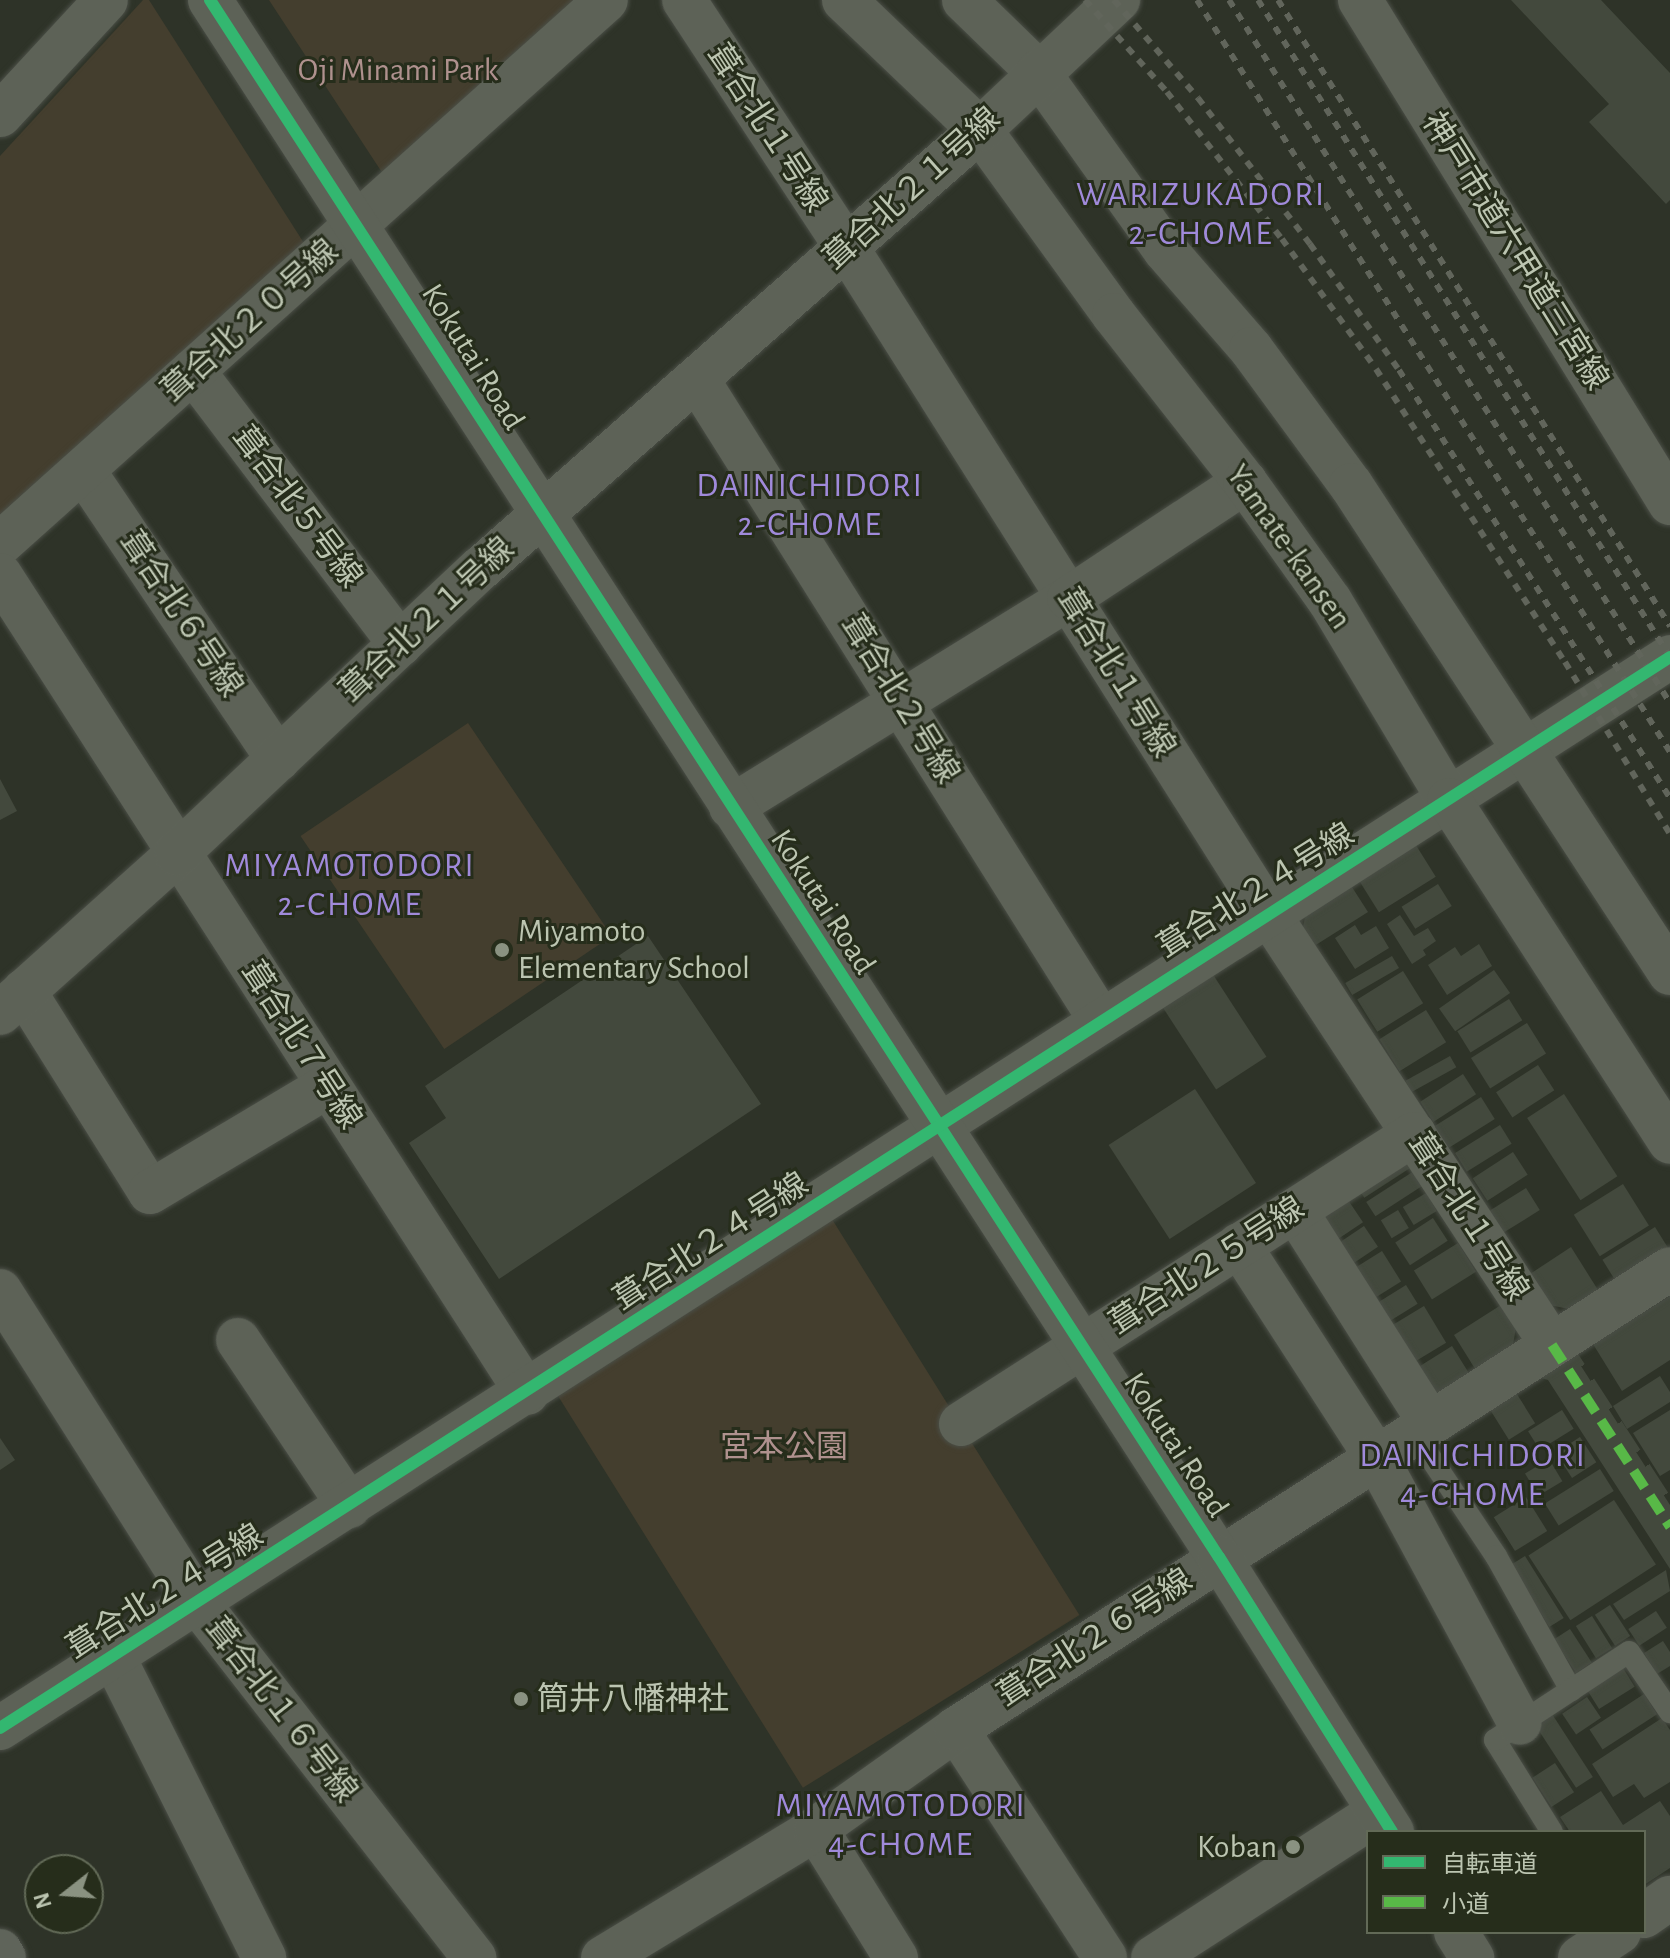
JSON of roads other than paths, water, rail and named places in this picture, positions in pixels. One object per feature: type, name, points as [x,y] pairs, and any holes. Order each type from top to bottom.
[{"type":"main road","points":[[0,1951],[4,1958]]},
{"type":"street","points":[[0,115],[106,0]]},
{"type":"street","name":"Kokutai Road","points":[[210,0],[358,224],[937,1127],[1219,1557],[1386,1822]]},
{"type":"street","name":"葺合北２０号線","points":[[0,544],[606,0]]},
{"type":"street","name":"葺合北１号線","points":[[684,0],[847,248],[1268,913],[1552,1345]]},
{"type":"street","name":"Yamate-kansen","points":[[844,0],[980,130],[1114,315],[1245,482],[1330,601],[1449,800],[1670,1142]]},
{"type":"street","points":[[964,0],[1038,72],[1165,250],[1251,349],[1351,485],[1670,973]]},
{"type":"street","name":"葺合北２１号線","points":[[12,1002],[177,854],[542,514],[980,130],[1038,72],[1118,0]]},
{"type":"street","name":"神戸市道六甲道三宮線","points":[[1360,0],[1670,503]]},
{"type":"street","name":"葺合北５号線","points":[[193,371],[400,644]]},
{"type":"street","name":"葺合北２号線","points":[[697,379],[1101,1021]]},
{"type":"street","name":"葺合北６号線","points":[[83,470],[278,759]]},
{"type":"street","points":[[731,807],[1069,598],[1245,482]]},
{"type":"street","name":"葺合北７号線","points":[[0,575],[527,1393]]},
{"type":"street","name":"葺合北２４号線","points":[[0,1728],[527,1393],[1268,913],[1670,657]]},
{"type":"street","points":[[12,1002],[150,1192],[328,1086]]},
{"type":"street","name":"葺合北２５号線","points":[[961,1424],[1414,1134]]},
{"type":"street","points":[[1295,1210],[1422,1428]]},
{"type":"street","points":[[1239,1245],[1376,1457],[1520,1723]]},
{"type":"street","name":"葺合北２６号線","points":[[603,1958],[816,1829],[956,1729],[1670,1269]]},
{"type":"street","name":"葺合北１６号線","points":[[0,1291],[198,1603],[474,1958]]},
{"type":"street","points":[[238,1340],[349,1506]]},
{"type":"street","points":[[113,1656],[264,1958]]},
{"type":"street","points":[[956,1729],[1105,1958]]},
{"type":"street","points":[[816,1829],[896,1958]]},
{"type":"street","points":[[1153,1958],[1366,1834]]},
{"type":"street","points":[[1457,1934],[1472,1958]]},
{"type":"street","points":[[1580,1958],[1621,1934]]},
{"type":"lane","points":[[1422,1428],[1571,1690]]},
{"type":"lane","points":[[1551,1830],[1495,1740],[1629,1652],[1670,1712]]},
{"type":"tunnel","points":[[1552,1345],[1670,1527]]},
{"type":"railway","points":[[1085,0],[1167,92],[1282,239],[1376,369],[1565,662],[1670,834]]},
{"type":"railway","points":[[1114,0],[1198,98],[1310,244],[1399,370],[1670,798]]},
{"type":"railway","points":[[1197,0],[1670,752]]},
{"type":"railway","points":[[1229,0],[1670,703]]},
{"type":"railway","points":[[1258,0],[1670,657]]},
{"type":"railway","points":[[1278,0],[1670,626]]},
{"type":"place","name":"Miyamoto Elementary School","points":[[502,950]]},
{"type":"place","name":"筒井八幡神社","points":[[521,1699]]},
{"type":"place","name":"Koban","points":[[1293,1847]]},
{"type":"district","name":"WARIZUKADORI 2-CHOME","points":[[1201,214]]},
{"type":"district","name":"DAINICHIDORI 2-CHOME","points":[[810,506]]},
{"type":"district","name":"MIYAMOTODORI 2-CHOME","points":[[350,886]]},
{"type":"district","name":"DAINICHIDORI 4-CHOME","points":[[1473,1476]]},
{"type":"district","name":"MIYAMOTODORI 4-CHOME","points":[[901,1826]]},
{"type":"park label","name":"Oji Minami Park","points":[[398,70]]},
{"type":"park label","name":"宮本公園","points":[[784,1447]]}]
